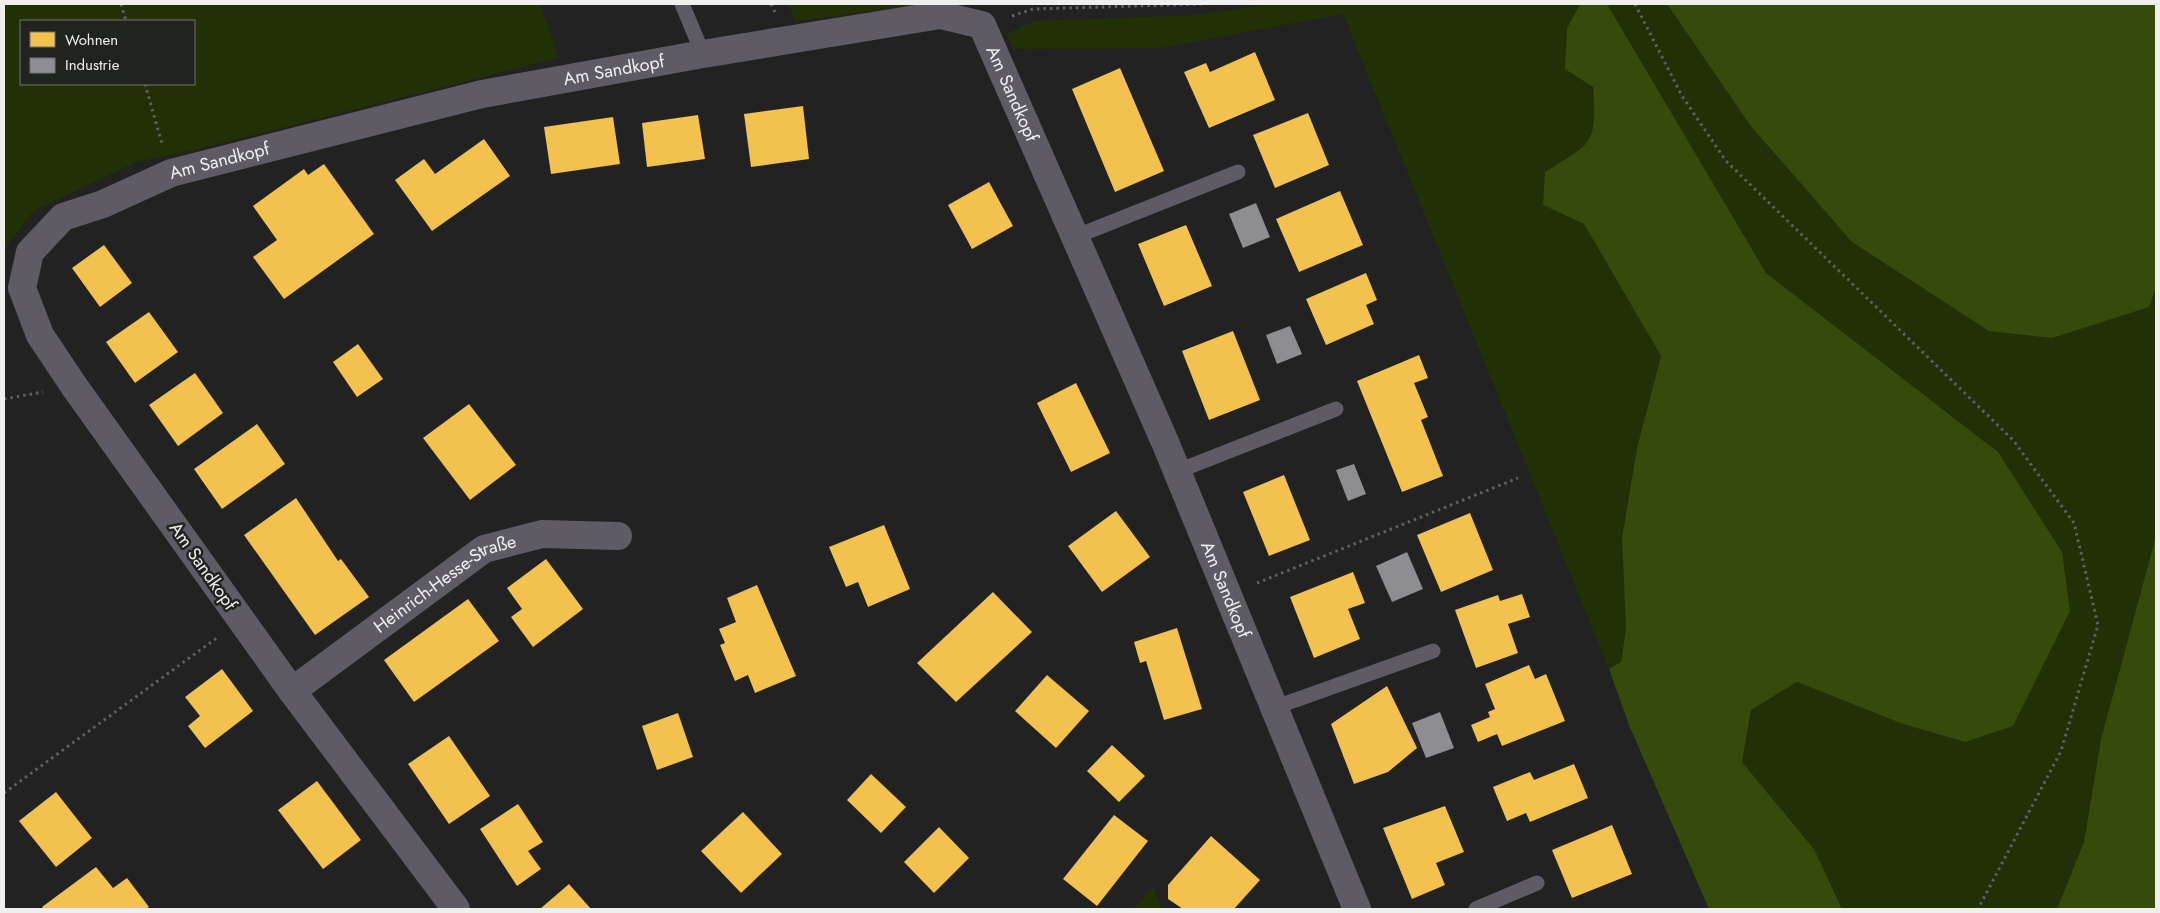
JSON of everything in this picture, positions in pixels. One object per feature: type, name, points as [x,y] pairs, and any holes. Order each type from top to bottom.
[{"type":"street","name":"Am Sandkopf","points":[[456,909],[292,691],[40,335],[22,288],[30,252],[63,217],[103,204],[171,173],[482,94],[703,54],[940,15],[982,25],[1077,236],[1178,472],[1276,707],[1357,909]]},
{"type":"street","name":"Heinrich-Hesse-Straße","points":[[292,691],[484,548],[542,534],[618,536]]},
{"type":"lane","points":[[682,4],[703,54]]},
{"type":"lane","points":[[1077,236],[1238,172]]},
{"type":"lane","points":[[1178,472],[1336,409]]},
{"type":"lane","points":[[1276,707],[1433,651]]},
{"type":"lane","points":[[1476,909],[1537,883]]},
{"type":"path","points":[[121,4],[126,20]]},
{"type":"path","points":[[982,25],[1033,9],[1202,4]]},
{"type":"path","points":[[1635,4],[1682,96],[1726,161],[2012,440],[2074,523],[2098,625],[2061,751],[1978,909]]},
{"type":"path","points":[[144,85],[171,173]]},
{"type":"path","points":[[1228,594],[1518,478]]},
{"type":"path","points":[[4,793],[241,620]]},
{"type":"green space","points":[[4,4],[540,4],[559,58],[194,150],[136,162],[33,211],[4,250]]},
{"type":"green space","points":[[788,4],[926,4],[795,21]]},
{"type":"green space","points":[[1275,4],[1580,4],[1567,28],[1592,88],[1596,119],[1592,134],[1584,147],[1570,158],[1545,172],[1543,205],[1584,224],[1661,356],[1637,448],[1622,538],[1626,629],[1621,662],[1609,669],[1343,14],[1160,48],[1013,49],[1006,34],[1035,21],[1194,15]]},
{"type":"green space","points":[[1580,4],[1607,4],[1766,273],[1998,452],[2062,552],[2070,611],[2013,726],[1965,742],[1903,724],[1797,682],[1751,710],[1742,762],[1814,849],[1842,909],[1709,909],[1629,725],[1609,669],[1621,662],[1626,629],[1622,538],[1637,448],[1661,356],[1584,224],[1543,205],[1545,172],[1582,148],[1592,132],[1594,121],[1593,87],[1565,69],[1567,28]]},
{"type":"green space","points":[[1607,4],[1667,4],[1750,125],[2149,307],[2156,288],[2156,536],[2101,739],[2084,842],[2057,909],[1842,909],[1814,849],[1742,762],[1751,710],[1797,682],[1903,724],[1964,742],[1998,452],[1766,273]]},
{"type":"green space","points":[[1667,4],[2156,4],[2156,288],[2149,307],[2052,338],[1989,331],[1852,242],[1750,125]]},
{"type":"green space","points":[[2156,536],[2156,909],[2057,909],[2084,842],[2101,739]]},
{"type":"green space","points":[[1153,887],[1162,909],[1132,909]]},
{"type":"building: Wohnen","points":[[1255,52],[1275,100],[1209,128],[1184,72],[1206,63],[1210,72]]},
{"type":"building: Wohnen","points":[[1120,68],[1164,171],[1115,192],[1072,89]]},
{"type":"building: Wohnen","points":[[803,106],[809,159],[751,167],[744,114]]},
{"type":"building: Wohnen","points":[[1308,113],[1329,165],[1275,188],[1253,135]]},
{"type":"building: Wohnen","points":[[698,115],[705,159],[647,167],[642,123]]},
{"type":"building: Wohnen","points":[[613,117],[620,164],[551,174],[544,127]]},
{"type":"building: Wohnen","points":[[484,139],[510,176],[432,231],[395,180],[424,159],[435,174]]},
{"type":"building: Wohnen","points":[[324,164],[374,234],[284,299],[253,257],[277,240],[253,206],[304,169],[308,175]]},
{"type":"building: Wohnen","points":[[989,182],[1013,226],[972,249],[948,205]]},
{"type":"building: Wohnen","points":[[1340,191],[1363,245],[1299,272],[1276,219]]},
{"type":"building: Wohnen","points":[[1186,225],[1212,286],[1164,306],[1138,244]]},
{"type":"building: Wohnen","points":[[104,245],[132,283],[100,307],[72,268]]},
{"type":"building: Wohnen","points":[[1366,273],[1377,300],[1366,305],[1374,324],[1326,345],[1306,299]]},
{"type":"building: Wohnen","points":[[149,312],[178,352],[135,383],[106,342]]},
{"type":"building: Wohnen","points":[[1233,331],[1260,400],[1209,420],[1182,351]]},
{"type":"building: Wohnen","points":[[358,344],[383,379],[357,397],[333,362]]},
{"type":"building: Wohnen","points":[[1419,355],[1428,378],[1414,383],[1428,417],[1421,420],[1443,476],[1402,492],[1357,381]]},
{"type":"building: Wohnen","points":[[195,373],[223,413],[178,446],[149,405]]},
{"type":"building: Wohnen","points":[[1076,383],[1110,453],[1071,472],[1037,403]]},
{"type":"building: Wohnen","points":[[469,404],[516,465],[470,500],[423,438]]},
{"type":"building: Wohnen","points":[[257,424],[285,464],[222,509],[194,469]]},
{"type":"building: Wohnen","points":[[1284,475],[1310,540],[1269,556],[1243,492]]},
{"type":"building: Wohnen","points":[[296,498],[338,561],[341,559],[369,597],[315,635],[244,535]]},
{"type":"building: Wohnen","points":[[1116,511],[1150,557],[1102,592],[1068,546]]},
{"type":"building: Wohnen","points":[[1470,513],[1493,570],[1441,592],[1417,535]]},
{"type":"building: Wohnen","points":[[884,525],[910,589],[868,607],[858,582],[846,587],[829,547]]},
{"type":"building: Wohnen","points":[[546,559],[583,609],[533,647],[511,617],[522,609],[507,588]]},
{"type":"building: Wohnen","points":[[1353,572],[1365,603],[1348,609],[1360,639],[1314,658],[1290,597]]},
{"type":"building: Wohnen","points":[[757,585],[796,676],[755,693],[748,675],[735,681],[720,645],[725,643],[719,629],[736,622],[727,598]]},
{"type":"building: Wohnen","points":[[993,592],[1032,632],[956,702],[917,663]]},
{"type":"building: Wohnen","points":[[1522,594],[1530,617],[1508,624],[1518,653],[1476,668],[1455,610],[1498,595],[1500,601]]},
{"type":"building: Wohnen","points":[[468,599],[499,641],[414,702],[384,660]]},
{"type":"building: Wohnen","points":[[1177,628],[1202,709],[1164,720],[1146,661],[1140,663],[1134,642]]},
{"type":"building: Wohnen","points":[[1529,665],[1535,679],[1546,674],[1565,721],[1502,746],[1497,734],[1478,742],[1471,725],[1490,717],[1488,712],[1495,709],[1485,684]]},
{"type":"building: Wohnen","points":[[222,669],[253,711],[205,748],[188,726],[200,716],[185,697]]},
{"type":"building: Wohnen","points":[[1047,675],[1089,711],[1056,748],[1015,711]]},
{"type":"building: Wohnen","points":[[1387,686],[1417,748],[1388,772],[1354,784],[1331,724]]},
{"type":"building: Wohnen","points":[[678,713],[693,757],[657,770],[642,726]]},
{"type":"building: Wohnen","points":[[449,736],[490,796],[449,824],[408,764]]},
{"type":"building: Wohnen","points":[[1112,745],[1145,776],[1119,802],[1087,771]]},
{"type":"building: Wohnen","points":[[1574,764],[1588,798],[1530,822],[1526,813],[1507,821],[1493,787],[1530,772],[1534,780]]},
{"type":"building: Wohnen","points":[[871,774],[906,807],[881,833],[847,800]]},
{"type":"building: Wohnen","points":[[317,781],[361,840],[323,869],[278,810]]},
{"type":"building: Wohnen","points":[[56,792],[92,838],[56,867],[19,821]]},
{"type":"building: Wohnen","points":[[518,804],[543,842],[528,851],[541,869],[517,886],[480,829]]},
{"type":"building: Wohnen","points":[[1445,806],[1464,852],[1436,863],[1445,885],[1412,899],[1383,828]]},
{"type":"building: Wohnen","points":[[743,812],[782,854],[741,893],[701,851]]},
{"type":"building: Wohnen","points":[[1114,815],[1148,841],[1097,906],[1063,879]]},
{"type":"building: Wohnen","points":[[1612,825],[1632,874],[1572,898],[1552,850]]},
{"type":"building: Wohnen","points":[[939,827],[969,858],[934,893],[904,862]]},
{"type":"building: Wohnen","points":[[1211,836],[1260,880],[1234,909],[1183,909],[1168,899],[1168,885]]},
{"type":"building: Wohnen","points":[[96,867],[113,888],[127,878],[149,907],[145,909],[44,909],[42,907]]},
{"type":"building: Wohnen","points":[[569,884],[591,909],[540,909]]},
{"type":"building: Industrie","points":[[1256,203],[1270,237],[1243,248],[1229,214]]},
{"type":"building: Industrie","points":[[1290,326],[1302,354],[1277,364],[1266,335]]},
{"type":"building: Industrie","points":[[1354,464],[1366,494],[1348,501],[1336,470]]},
{"type":"building: Industrie","points":[[1407,552],[1423,589],[1392,602],[1376,566]]},
{"type":"building: Industrie","points":[[1440,712],[1454,748],[1426,758],[1412,723]]}]
